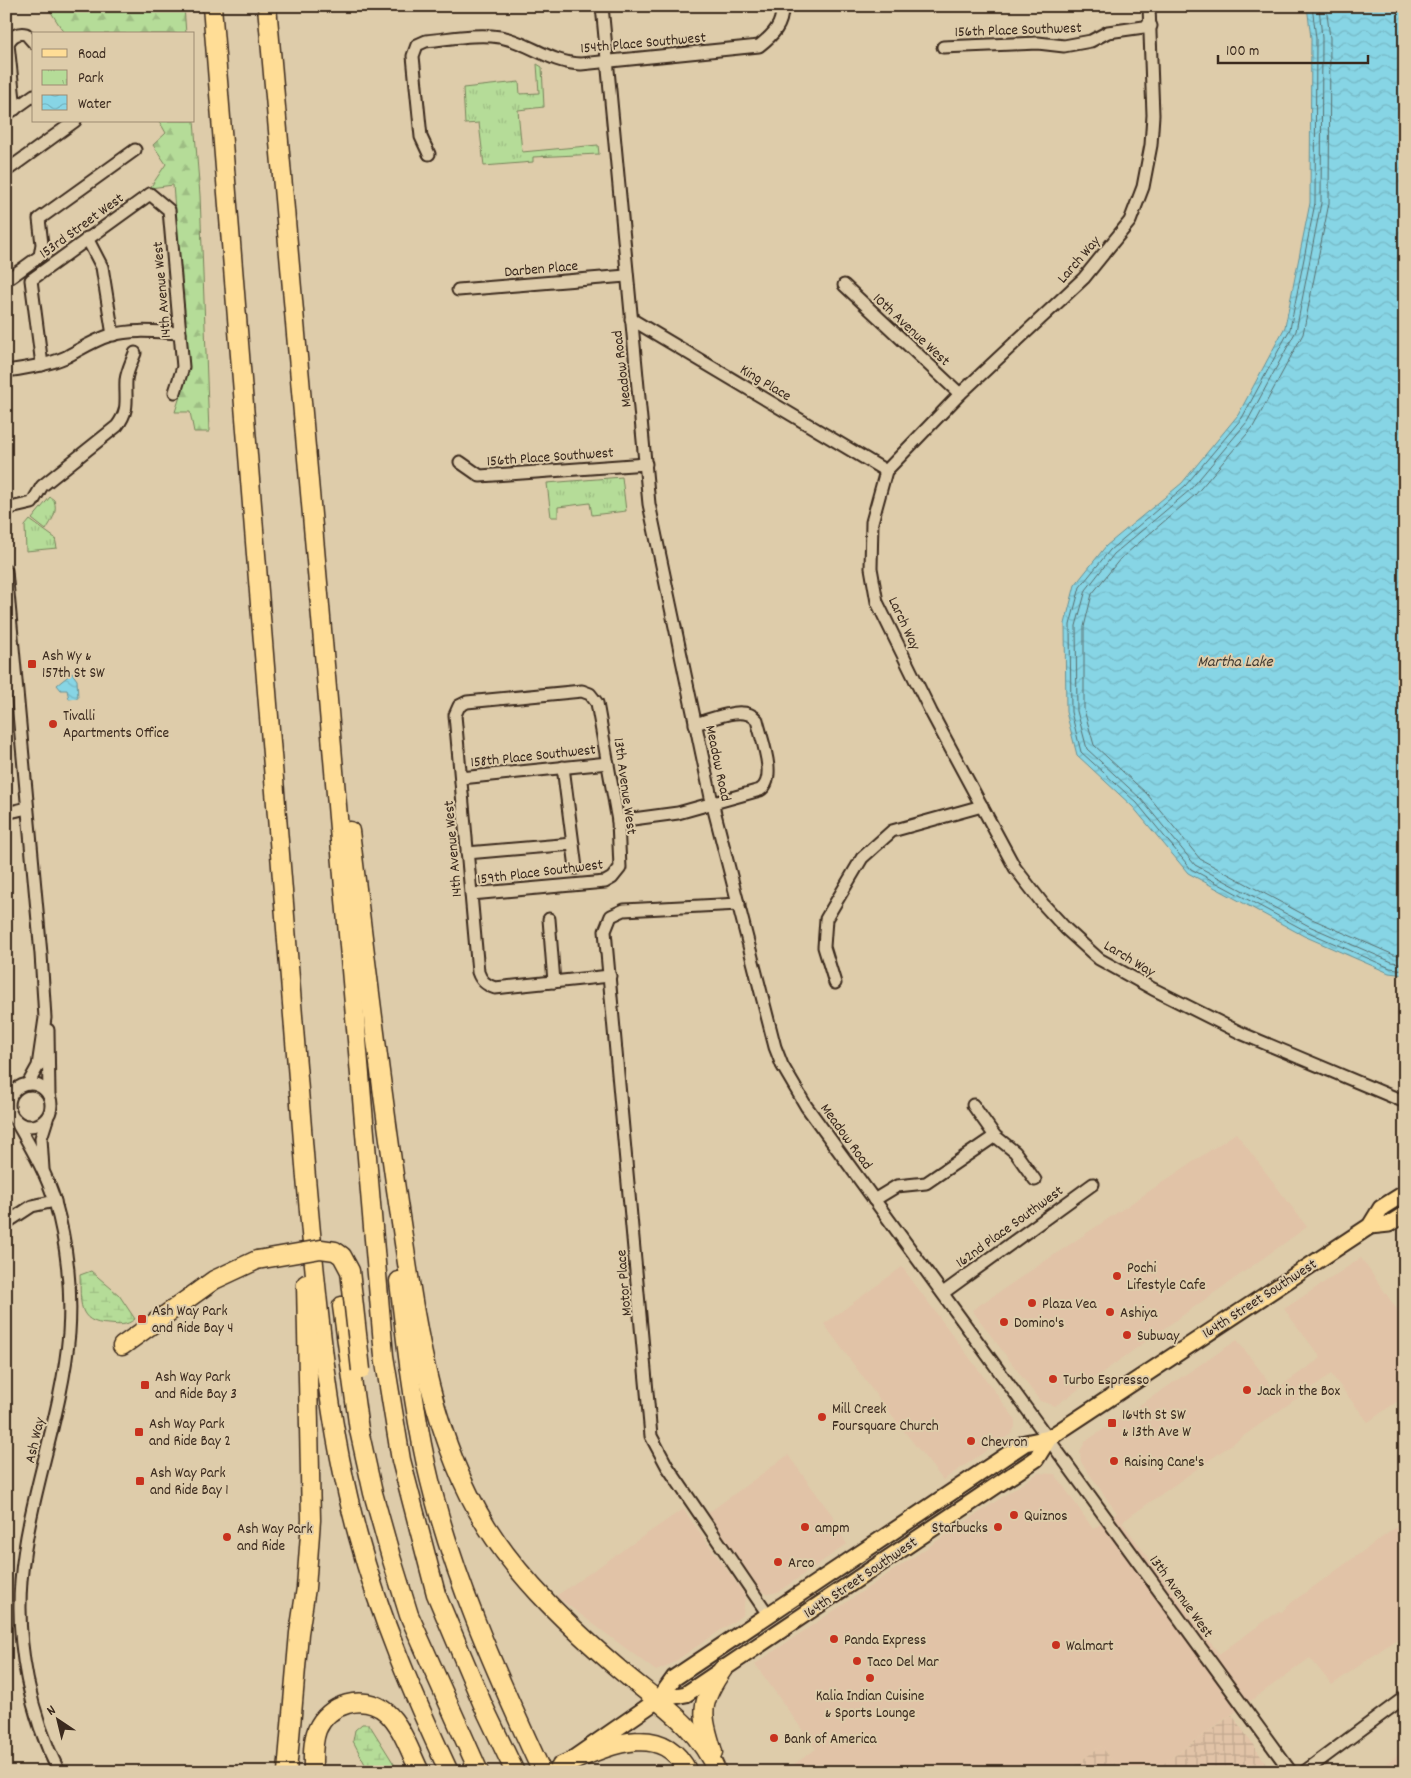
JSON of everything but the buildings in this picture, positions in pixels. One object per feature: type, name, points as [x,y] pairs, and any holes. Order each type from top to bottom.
[{"type":"highway","points":[[212,6],[306,1178],[332,1417],[360,1546],[388,1631],[449,1772]]},
{"type":"highway","points":[[267,6],[384,1356],[401,1460],[436,1594],[483,1705],[515,1772]]},
{"type":"highway","points":[[318,582],[386,1125],[426,1372],[440,1424],[468,1492],[495,1540],[541,1594],[620,1670],[677,1715],[705,1748],[717,1772]]},
{"type":"highway","points":[[386,1125],[394,1237],[408,1361],[426,1465],[458,1573],[511,1706],[542,1772]]},
{"type":"highway","points":[[287,1772],[311,1520],[306,1316],[306,1178]]},
{"type":"highway","points":[[122,1346],[214,1280],[257,1260],[321,1249],[335,1251],[347,1263],[370,1439],[384,1508],[411,1594],[447,1684],[489,1772]]},
{"type":"highway","points":[[310,1251],[319,1252],[333,1262],[339,1278],[359,1430],[373,1493],[409,1615],[479,1772]]},
{"type":"highway","points":[[717,1772],[703,1718],[706,1698],[723,1669]]},
{"type":"highway","points":[[313,1772],[314,1744],[318,1727],[332,1711],[348,1703],[360,1702],[376,1706],[394,1720],[420,1772]]},
{"type":"highway","points":[[557,1769],[615,1745],[631,1741],[649,1741],[672,1750],[683,1762],[688,1772]]},
{"type":"main road","name":"164th Street Southwest","points":[[557,1769],[659,1699],[674,1678],[1025,1444],[1049,1438],[1370,1226],[1381,1208],[1405,1193]]},
{"type":"main road","name":"164th Street Southwest","points":[[1370,1226],[1389,1224],[1405,1214]]},
{"type":"main road","name":"164th Street Southwest","points":[[659,1699],[686,1694],[1036,1459],[1049,1438]]},
{"type":"street","name":"Meadow Road","points":[[602,6],[649,504],[712,802],[775,1048],[782,1065],[806,1106],[1049,1438]]},
{"type":"street","name":"154th Place Southwest","points":[[429,154],[421,137],[413,56],[417,46],[426,41],[488,36],[512,40],[558,61],[581,64],[759,46],[772,35],[783,18],[782,6]]},
{"type":"street","name":"Larch Way","points":[[1149,6],[1153,115],[1151,145],[1143,188],[1130,220],[1084,278],[960,394],[886,472],[872,522],[871,568],[877,602],[931,712],[1015,868],[1043,904],[1099,959],[1153,990],[1243,1034],[1405,1102]]},
{"type":"street","name":"156th Place Southwest","points":[[943,47],[1038,43],[1064,46],[1091,42],[1108,32],[1151,26]]},
{"type":"street","points":[[11,112],[8,44],[17,34],[24,33],[31,39]]},
{"type":"street","points":[[11,112],[32,96]]},
{"type":"street","points":[[6,171],[75,122]]},
{"type":"street","points":[[6,278],[12,277],[40,256],[42,244],[39,219],[135,150]]},
{"type":"street","name":"153rd Street West","points":[[42,365],[30,280],[150,194]]},
{"type":"street","name":"14th Avenue West","points":[[150,194],[169,210],[183,367],[175,392]]},
{"type":"street","points":[[87,238],[102,266],[113,335]]},
{"type":"street","name":"Darben Place","points":[[458,290],[626,276]]},
{"type":"street","name":"10th Avenue West","points":[[844,285],[960,394]]},
{"type":"street","name":"King Place","points":[[631,319],[886,472]]},
{"type":"street","points":[[6,371],[42,365],[65,357],[92,342],[113,335],[140,331],[180,333]]},
{"type":"street","points":[[6,509],[32,502],[42,486],[117,426],[124,416],[127,402],[126,378],[135,353]]},
{"type":"street","name":"156th Place Southwest","points":[[460,462],[480,476],[646,464]]},
{"type":"street","points":[[6,571],[41,954],[45,1018],[48,1029],[51,1110],[48,1117],[32,1128],[11,1116],[9,1102],[11,1091],[28,1084],[41,1087],[50,1098]]},
{"type":"street","name":"13th Avenue West","points":[[459,706],[467,702],[582,691],[594,697],[598,703],[618,821],[620,868],[612,878]]},
{"type":"street","name":"14th Avenue West","points":[[459,706],[455,715],[480,979],[487,986],[495,988],[554,982]]},
{"type":"street","points":[[618,821],[678,813],[760,790],[768,784],[770,775],[757,720],[752,715],[743,712],[695,724]]},
{"type":"street","name":"158th Place Southwest","points":[[461,778],[608,762]]},
{"type":"street","points":[[563,767],[576,868]]},
{"type":"street","points":[[835,983],[824,947],[826,919],[862,858],[892,831],[982,806]]},
{"type":"street","points":[[6,813],[27,808]]},
{"type":"street","points":[[467,853],[573,844]]},
{"type":"street","name":"159th Place Southwest","points":[[471,894],[605,882],[612,878]]},
{"type":"street","name":"Motor Place","points":[[739,904],[624,910],[611,916],[605,931],[651,1436],[668,1466],[769,1616]]},
{"type":"street","points":[[549,919],[554,982],[610,976]]},
{"type":"street","points":[[28,1084],[38,1066],[45,1018]]},
{"type":"street","points":[[973,1105],[995,1136],[1014,1152],[1035,1180]]},
{"type":"street","name":"Ash Way","points":[[11,1116],[43,1171],[55,1201],[66,1262],[69,1332],[65,1371],[29,1530],[21,1581],[21,1623],[26,1667],[36,1717],[59,1772]]},
{"type":"street","name":"Ash Way","points":[[43,1171],[41,1138],[48,1117]]},
{"type":"street","points":[[874,1200],[898,1186],[926,1183],[995,1136]]},
{"type":"street","name":"162nd Place Southwest","points":[[943,1293],[1092,1184]]},
{"type":"street","points":[[6,1223],[32,1206],[55,1201]]},
{"type":"street","name":"13th Avenue West","points":[[1049,1438],[1291,1772]]},
{"type":"street","points":[[1304,1772],[1405,1697]]},
{"type":"shaded area","points":[[1236,1133],[1307,1227],[1055,1406],[1040,1401],[972,1310]]},
{"type":"shaded area","points":[[1361,1258],[1405,1321],[1405,1396],[1368,1422],[1331,1374],[1122,1522],[1219,1654],[1279,1611],[1282,1612],[1288,1605],[1405,1521],[1405,1633],[1332,1685],[1310,1658],[1152,1772],[1121,1772],[1101,1746],[1066,1772],[783,1772],[816,1749],[755,1664],[1038,1473],[1055,1474],[1093,1529],[1117,1513],[1081,1462],[1080,1451],[1086,1441],[1237,1340],[1275,1390],[1321,1358],[1284,1309]]},
{"type":"shaded area","points":[[902,1267],[1015,1419],[1015,1427],[1011,1434],[943,1480],[881,1402],[824,1324]]},
{"type":"shaded area","points":[[788,1455],[835,1519],[833,1522],[847,1544],[778,1592],[768,1594],[761,1591],[708,1513]]},
{"type":"shaded area","points":[[683,1509],[745,1595],[743,1615],[668,1666],[656,1671],[556,1596]]},
{"type":"shaded area","points":[[1232,1715],[1272,1772],[1152,1772]]},
{"type":"shaded area","points":[[1101,1746],[1121,1772],[1066,1772]]},
{"type":"shaded area","points":[[1405,1750],[1405,1772],[1375,1772]]},
{"type":"green space","points":[[47,6],[184,6],[186,32],[64,32]]},
{"type":"green space","points":[[537,64],[542,67],[544,107],[518,110],[522,152],[598,145],[599,154],[533,157],[533,162],[484,166],[479,123],[465,124],[463,88],[519,82],[520,94],[539,93]]},
{"type":"green space","points":[[160,122],[194,122],[200,195],[209,432],[194,432],[190,412],[175,412],[188,371],[173,185],[150,188],[166,164],[153,145],[166,133]]},
{"type":"green space","points":[[622,477],[626,511],[592,515],[590,503],[558,507],[558,517],[551,517],[547,483]]},
{"type":"green space","points":[[50,497],[54,500],[55,508],[54,516],[46,530],[32,519]]},
{"type":"green space","points":[[30,520],[55,538],[57,548],[26,551],[25,526]]},
{"type":"green space","points":[[91,1271],[119,1295],[135,1319],[120,1325],[98,1323],[86,1315],[82,1309],[80,1275]]},
{"type":"green space","points":[[362,1724],[369,1724],[399,1772],[369,1772],[353,1741],[355,1730]]},
{"type":"water","name":"Martha Lake","points":[[1307,6],[1405,6],[1405,975],[1389,973],[1304,936],[1188,873],[1133,807],[1077,755],[1066,712],[1065,624],[1075,585],[1106,546],[1182,483],[1238,415],[1285,327],[1310,203],[1311,38]]},
{"type":"water","points":[[72,673],[77,680],[78,698],[69,699],[67,690],[61,690],[57,685]]},
{"type":"place","name":"Ash Wy & 157th St SW","points":[[32,664]]},
{"type":"place","name":"Tivalli Apartments Office","points":[[53,724]]},
{"type":"place","name":"Pochi Lifestyle Cafe","points":[[1117,1276]]},
{"type":"place","name":"Plaza Vea","points":[[1032,1303]]},
{"type":"place","name":"Ashiya","points":[[1110,1312]]},
{"type":"place","name":"Ash Way Park and Ride Bay 4","points":[[142,1319]]},
{"type":"place","name":"Domino's","points":[[1004,1322]]},
{"type":"place","name":"Subway","points":[[1127,1335]]},
{"type":"place","name":"Turbo Espresso","points":[[1053,1379]]},
{"type":"place","name":"Ash Way Park and Ride Bay 3","points":[[145,1385]]},
{"type":"place","name":"Jack in the Box","points":[[1247,1390]]},
{"type":"place","name":"Mill Creek Foursquare Church","points":[[822,1417]]},
{"type":"place","name":"164th St SW & 13th Ave W","points":[[1112,1423]]},
{"type":"place","name":"Ash Way Park and Ride Bay 2","points":[[139,1432]]},
{"type":"place","name":"Chevron","points":[[971,1441]]},
{"type":"place","name":"Raising Cane's","points":[[1114,1461]]},
{"type":"place","name":"Ash Way Park and Ride Bay 1","points":[[140,1481]]},
{"type":"place","name":"Quiznos","points":[[1014,1515]]},
{"type":"place","name":"ampm","points":[[805,1527]]},
{"type":"place","name":"Starbucks","points":[[998,1527]]},
{"type":"place","name":"Ash Way Park and Ride","points":[[227,1537]]},
{"type":"place","name":"Arco","points":[[778,1562]]},
{"type":"place","name":"Panda Express","points":[[834,1639]]},
{"type":"place","name":"Walmart","points":[[1056,1645]]},
{"type":"place","name":"Taco Del Mar","points":[[857,1661]]},
{"type":"place","name":"Kalia Indian Cuisine & Sports Lounge","points":[[870,1678]]},
{"type":"place","name":"Bank of America","points":[[774,1738]]}]
